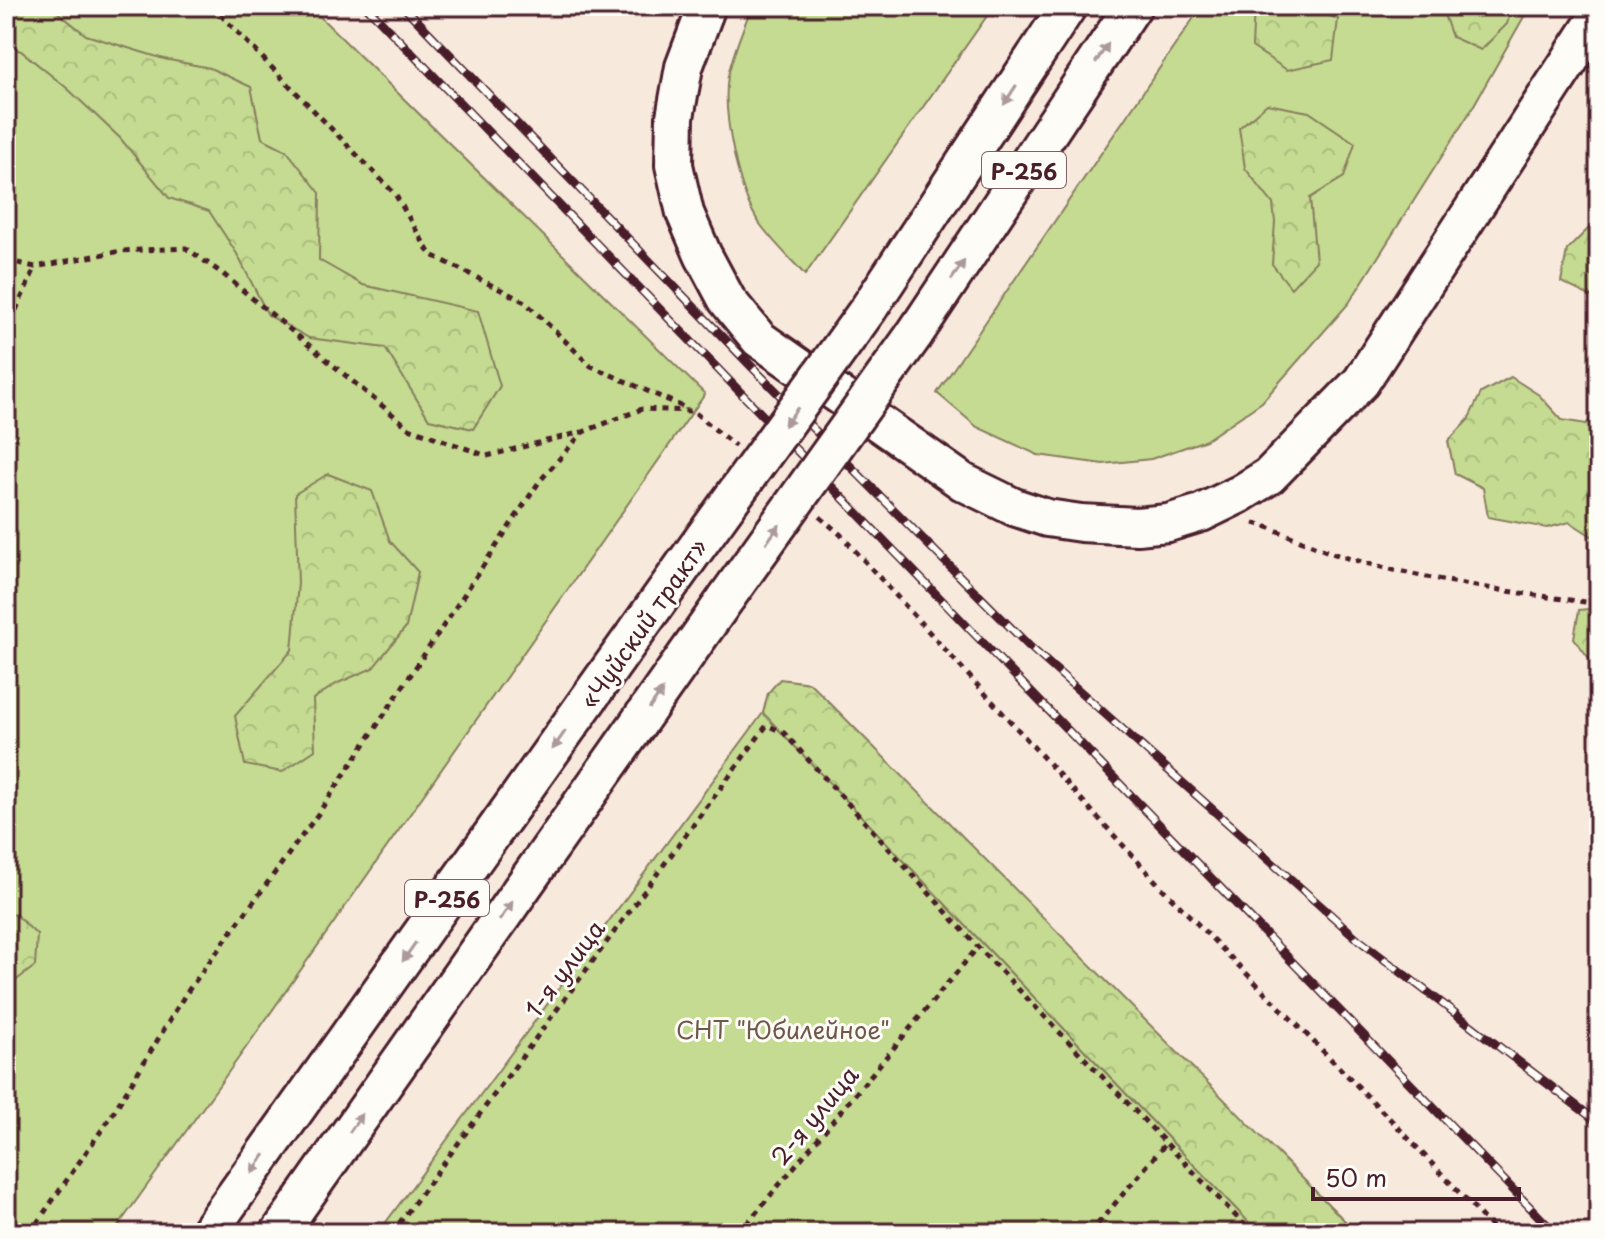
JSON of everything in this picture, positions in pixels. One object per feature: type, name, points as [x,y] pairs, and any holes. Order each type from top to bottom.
[{"type":"highway","points":[[707,6],[684,67],[675,117],[674,165],[685,213],[703,255],[727,300],[759,339],[963,482],[1014,507],[1047,518],[1137,526],[1168,523],[1211,508],[1269,476],[1361,382],[1599,15]]},
{"type":"highway","name":"«Чуйский тракт»","points":[[208,1233],[869,308],[1068,6]]},
{"type":"highway","name":"Р-256","points":[[279,1233],[914,335],[1133,6]]},
{"type":"path","points":[[212,6],[395,194],[430,254],[525,302],[591,366],[693,411],[742,452]]},
{"type":"path","points":[[6,260],[35,267],[121,251],[186,248],[223,274],[409,428],[487,456],[583,432],[642,409],[693,411]]},
{"type":"path","points":[[6,332],[35,267]]},
{"type":"path","points":[[30,1233],[110,1118],[185,995],[318,814],[539,482],[583,432]]},
{"type":"path","points":[[1211,508],[1276,529],[1307,545],[1350,559],[1402,572],[1592,603],[1599,610]]},
{"type":"path","points":[[816,513],[840,534],[1161,887],[1394,1123],[1497,1233]]},
{"type":"path","name":"1-я улица","points":[[392,1233],[767,725],[784,733],[978,947]]},
{"type":"path","points":[[978,947],[1252,1233]]},
{"type":"path","name":"2-я улица","points":[[739,1233],[978,947]]},
{"type":"path","points":[[1090,1233],[1167,1142]]},
{"type":"green space","points":[[6,6],[309,6],[705,394],[113,1233],[6,1233]]},
{"type":"green space","points":[[6,6],[50,6],[86,35],[164,59],[210,68],[251,87],[262,138],[286,150],[320,193],[319,260],[363,285],[478,311],[500,386],[473,429],[429,419],[385,348],[309,338],[268,315],[237,254],[209,211],[169,198],[120,138],[68,89],[21,51],[6,46]]},
{"type":"green space","points":[[752,6],[994,6],[805,275],[760,224],[745,193],[734,152],[727,110],[728,76]]},
{"type":"green space","points":[[1202,6],[1530,6],[1470,112],[1349,303],[1262,402],[1206,440],[1151,459],[1103,464],[1038,455],[977,427],[937,393]]},
{"type":"green space","points":[[1254,6],[1303,6],[1338,19],[1333,60],[1287,70],[1252,47]]},
{"type":"green space","points":[[1441,6],[1512,6],[1507,24],[1481,50],[1452,37]]},
{"type":"green space","points":[[1267,104],[1309,112],[1355,143],[1344,177],[1310,198],[1316,261],[1291,288],[1272,264],[1273,204],[1245,168],[1239,128]]},
{"type":"green space","points":[[1599,170],[1599,304],[1594,298],[1561,282],[1567,250],[1594,223],[1595,177]]},
{"type":"green space","points":[[1511,377],[1539,395],[1562,420],[1586,424],[1599,411],[1599,541],[1570,522],[1547,528],[1488,517],[1483,488],[1455,474],[1448,441],[1468,420],[1481,393]]},
{"type":"green space","points":[[328,474],[372,491],[390,541],[418,572],[406,627],[373,668],[338,683],[313,699],[315,750],[282,772],[245,765],[235,716],[292,650],[298,583],[295,494]]},
{"type":"green space","points":[[1599,608],[1599,672],[1574,638],[1579,610]]},
{"type":"green space","points":[[780,679],[810,683],[1357,1233],[1259,1233],[763,713],[768,693]]},
{"type":"green space","name":"СНТ \"Юбилейное\"","points":[[763,713],[1259,1233],[378,1233]]},
{"type":"green space","points":[[15,914],[37,935],[35,966],[6,988],[6,916]]},
{"type":"railway","points":[[366,6],[1555,1233]]},
{"type":"railway","points":[[403,6],[751,366],[1029,646],[1359,940],[1599,1123]]}]
